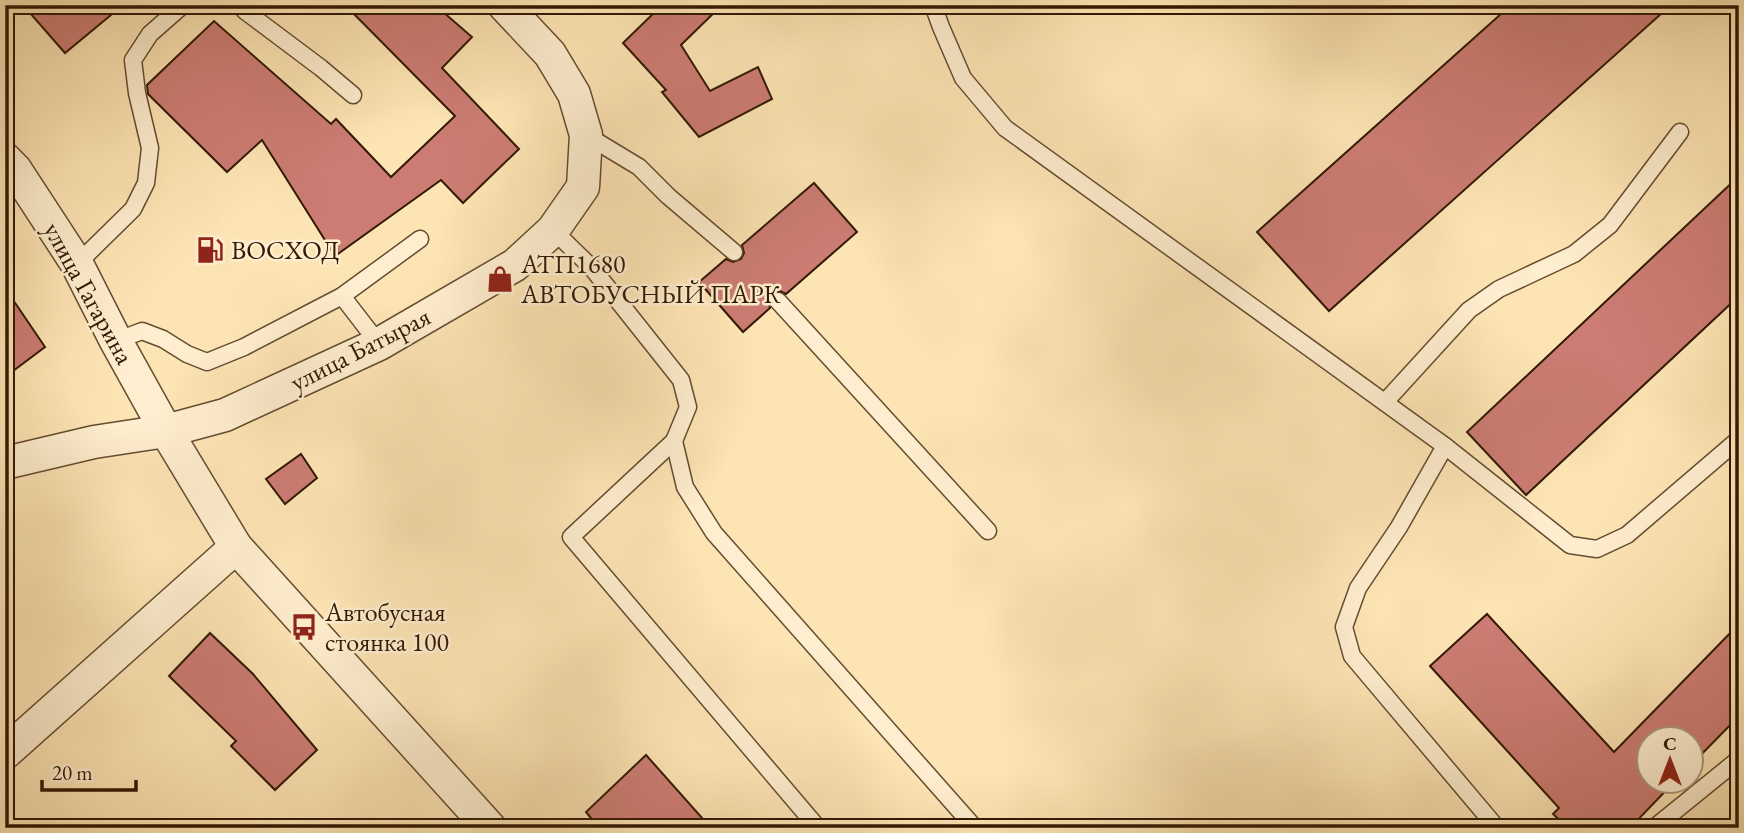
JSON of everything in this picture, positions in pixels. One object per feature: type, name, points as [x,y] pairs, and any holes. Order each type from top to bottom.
[{"type":"street","name":"улица Батырая","points":[[5,463],[94,442],[166,431],[225,415],[379,344],[515,265],[553,230],[583,187],[586,135],[574,93],[550,54],[504,5]]},
{"type":"street","name":"улица Гагарина","points":[[5,159],[15,169],[77,264],[166,431],[236,547],[490,828]]},
{"type":"street","points":[[5,753],[236,547]]},
{"type":"lane","points":[[77,264],[133,209],[146,183],[150,148],[137,93],[133,60],[150,34],[183,5]]},
{"type":"lane","points":[[240,5],[353,94]]},
{"type":"lane","points":[[933,5],[963,78],[1005,128],[1445,446],[1570,545],[1597,550],[1627,535],[1739,439]]},
{"type":"lane","points":[[1385,402],[1469,310],[1499,289],[1574,254],[1610,225],[1680,132]]},
{"type":"lane","points":[[586,135],[639,167],[734,253]]},
{"type":"lane","points":[[553,230],[592,268],[681,380],[688,407],[674,441],[571,537],[818,828]]},
{"type":"lane","points":[[116,341],[142,331],[163,338],[187,354],[207,362],[244,347],[342,296],[420,239]]},
{"type":"lane","points":[[342,296],[379,344]]},
{"type":"lane","points":[[778,301],[988,531]]},
{"type":"lane","points":[[674,441],[685,487],[714,533],[975,828]]},
{"type":"lane","points":[[1445,446],[1399,527],[1358,588],[1344,626],[1352,656],[1497,828]]},
{"type":"lane","points":[[1654,828],[1739,759]]},
{"type":"building","points":[[23,5],[123,5],[65,53]]},
{"type":"building","points":[[345,5],[435,5],[472,37],[442,68],[519,149],[463,203],[441,180],[335,256],[262,140],[227,172],[148,94],[147,85],[214,21],[331,124],[336,119],[391,177],[455,116]]},
{"type":"building","points":[[662,5],[722,5],[681,45],[710,91],[758,67],[772,99],[699,137],[662,92],[666,90],[623,43]]},
{"type":"building","points":[[1511,5],[1671,5],[1329,311],[1257,232]]},
{"type":"building","points":[[1739,176],[1739,296],[1526,495],[1467,432]]},
{"type":"building","points":[[814,183],[857,232],[786,294],[780,291],[771,293],[768,298],[770,308],[743,332],[699,282],[726,259],[733,262],[741,259],[744,253],[742,245]]},
{"type":"building","points":[[5,288],[45,347],[5,377]]},
{"type":"building","points":[[301,454],[317,478],[285,504],[266,479]]},
{"type":"building","points":[[1487,614],[1614,752],[1636,729],[1636,794],[1663,794],[1630,828],[1568,828],[1553,814],[1559,808],[1430,666]]},
{"type":"building","points":[[1739,624],[1739,716],[1706,750],[1706,724],[1641,724]]},
{"type":"building","points":[[210,633],[253,674],[317,750],[275,790],[231,746],[236,741],[169,676]]},
{"type":"building","points":[[646,755],[711,828],[599,828],[586,812]]},
{"type":"place","name":"ВОСХОД","points":[[210,250]]},
{"type":"place","name":"АТП1680 АВТОБУСНЫЙ ПАРК","points":[[500,279]]},
{"type":"place","name":"Автобусная стоянка 100","points":[[304,627]]}]
